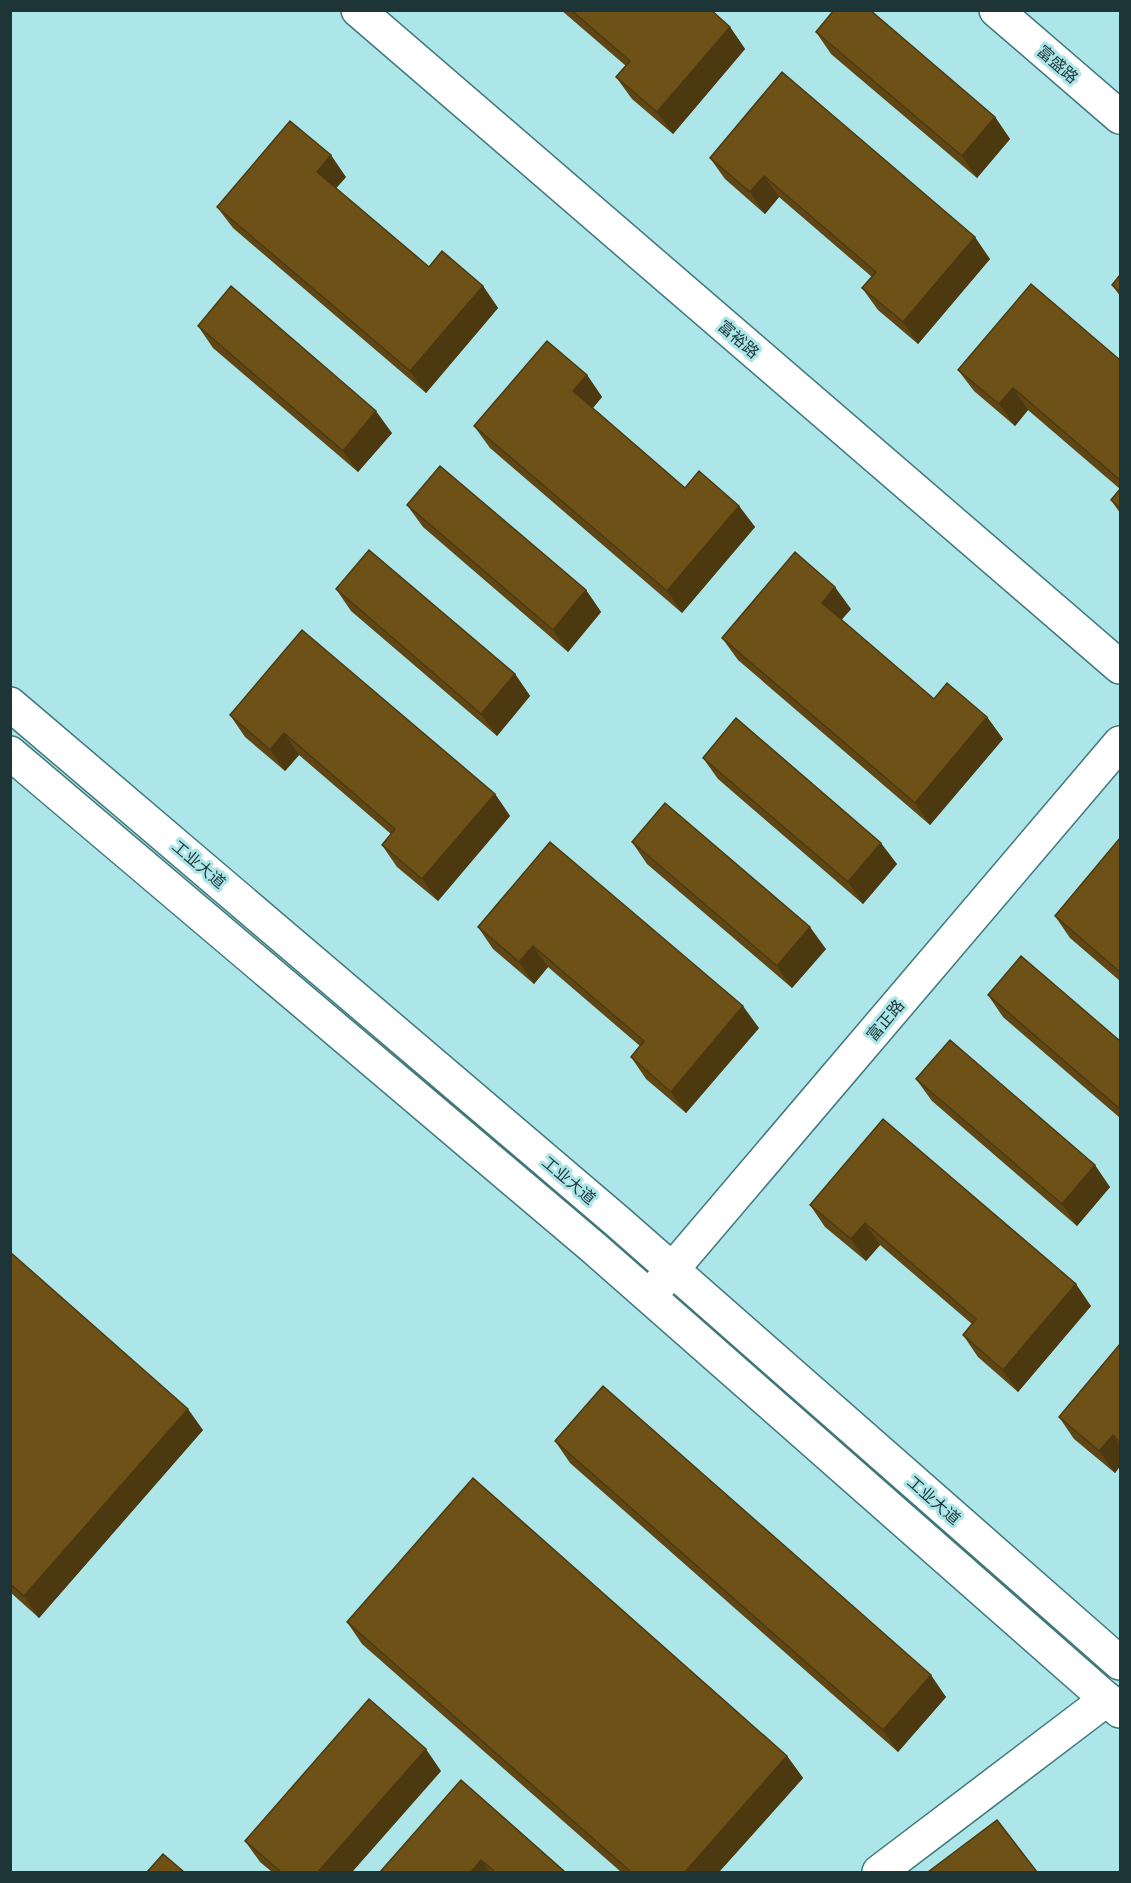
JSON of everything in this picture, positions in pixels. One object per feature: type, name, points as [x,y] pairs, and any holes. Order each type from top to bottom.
[{"type":"street","name":"富裕路","points":[[358,10],[1120,666]]},
{"type":"street","name":"富盛路","points":[[996,10],[1120,117]]},
{"type":"street","name":"工业大道","points":[[10,704],[672,1269],[1120,1663]]},
{"type":"street","name":"富正路","points":[[648,1297],[1120,743]]},
{"type":"street","points":[[10,753],[594,1248],[1114,1705],[879,1872]]},
{"type":"building","points":[[571,10],[711,10],[730,27],[657,112],[616,77],[630,61]]},
{"type":"building","points":[[834,10],[870,10],[995,117],[962,156],[816,32]]},
{"type":"building","points":[[782,72],[975,237],[903,322],[862,288],[876,272],[764,176],[750,192],[710,158]]},
{"type":"building","points":[[290,121],[331,155],[317,172],[429,267],[442,251],[483,286],[410,371],[217,207]]},
{"type":"building","points":[[1120,275],[1120,292],[1112,285]]},
{"type":"building","points":[[1031,284],[1120,360],[1120,480],[1013,388],[999,404],[958,370]]},
{"type":"building","points":[[231,286],[376,411],[343,451],[198,326]]},
{"type":"building","points":[[547,341],[587,375],[573,391],[685,488],[699,471],[739,506],[667,591],[474,426]]},
{"type":"building","points":[[440,466],[586,590],[553,630],[407,505]]},
{"type":"building","points":[[1120,489],[1120,508],[1111,500]]},
{"type":"building","points":[[369,550],[515,674],[481,714],[336,589]]},
{"type":"building","points":[[795,552],[835,587],[822,603],[934,699],[947,683],[987,717],[915,803],[722,638]]},
{"type":"building","points":[[302,630],[495,794],[422,879],[382,845],[395,829],[284,733],[270,750],[230,715]]},
{"type":"building","points":[[736,718],[881,843],[848,882],[703,758]]},
{"type":"building","points":[[665,803],[810,927],[777,966],[632,842]]},
{"type":"building","points":[[1120,838],[1120,972],[1055,916]]},
{"type":"building","points":[[550,842],[743,1006],[671,1092],[631,1057],[644,1041],[533,946],[519,962],[478,927]]},
{"type":"building","points":[[1021,956],[1120,1041],[1120,1109],[988,995]]},
{"type":"building","points":[[950,1040],[1095,1165],[1062,1204],[916,1079]]},
{"type":"building","points":[[883,1119],[1076,1284],[1003,1370],[963,1335],[976,1319],[865,1223],[851,1239],[810,1205]]},
{"type":"building","points":[[10,1252],[188,1409],[24,1596],[10,1584]]},
{"type":"building","points":[[1120,1344],[1120,1442],[1113,1435],[1099,1451],[1059,1417]]},
{"type":"building","points":[[603,1386],[931,1675],[883,1730],[555,1441]]},
{"type":"building","points":[[473,1478],[787,1756],[685,1872],[631,1872],[347,1622]]},
{"type":"building","points":[[369,1699],[426,1749],[318,1872],[281,1872],[245,1841]]},
{"type":"building","points":[[461,1780],[565,1872],[495,1872],[481,1860],[471,1872],[380,1872]]},
{"type":"building","points":[[997,1820],[1037,1872],[928,1872]]},
{"type":"building","points":[[163,1854],[184,1872],[147,1872]]}]
